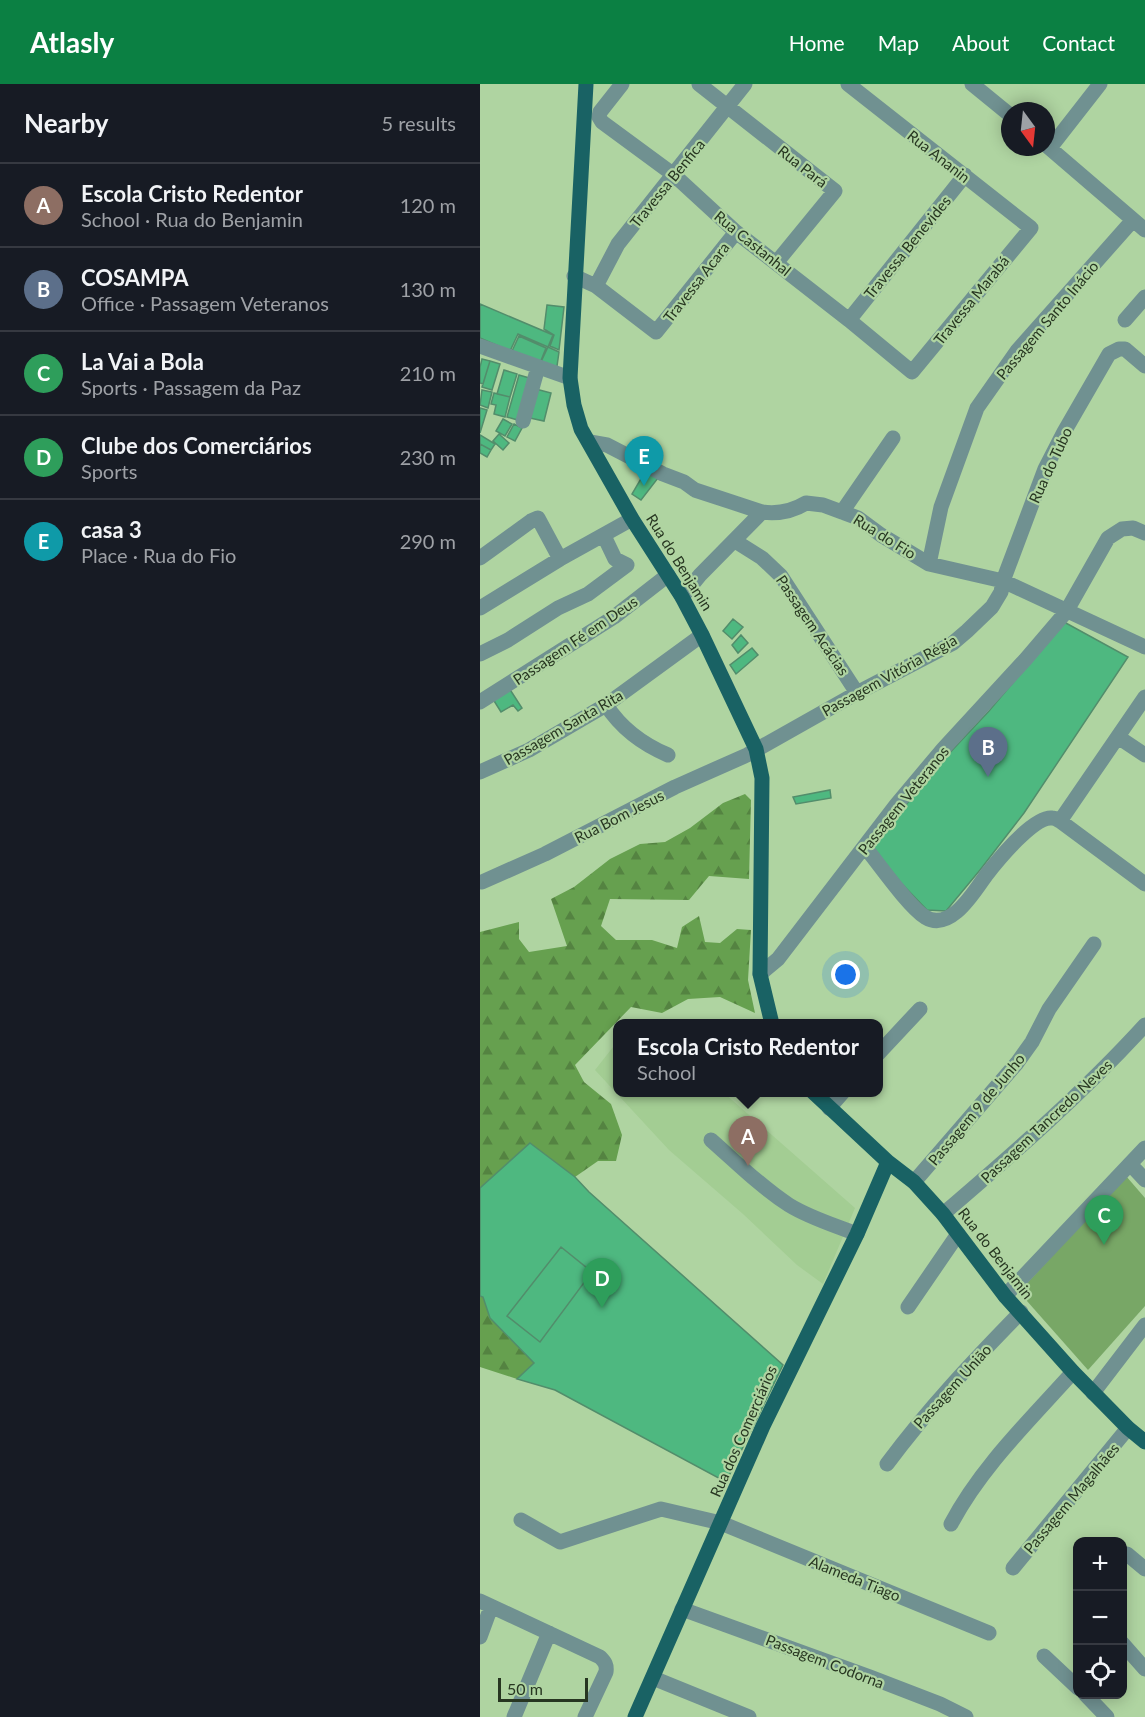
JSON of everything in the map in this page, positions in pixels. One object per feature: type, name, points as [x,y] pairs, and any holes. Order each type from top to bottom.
[{"type":"main road","name":"Rua do Benjamin","points":[[586,84],[570,378],[576,414],[581,429],[632,519],[682,597],[756,749],[762,778],[760,974],[771,1019]]},
{"type":"main road","name":"Rua do Benjamin","points":[[818,1097],[914,1182],[943,1214],[1005,1296],[1093,1393],[1145,1442]]},
{"type":"main road","name":"Rua dos Comerciários","points":[[634,1717],[763,1426],[857,1234],[888,1161]]},
{"type":"street","name":"Rua Castanhal","points":[[622,84],[600,112],[599,117],[602,122],[674,175],[736,232],[912,372]]},
{"type":"street","name":"Rua Pará","points":[[699,84],[835,191],[776,263]]},
{"type":"street","name":"Travessa Benfica","points":[[596,286],[618,243],[745,84]]},
{"type":"street","name":"Rua Ananin","points":[[848,84],[1030,228]]},
{"type":"street","points":[[972,84],[1001,108]]},
{"type":"street","points":[[1055,139],[1100,84]]},
{"type":"street","points":[[1055,153],[1140,223]]},
{"type":"street","name":"Travessa Benevides","points":[[849,320],[964,175]]},
{"type":"street","name":"Passagem Santo Inácio","points":[[929,564],[941,507],[976,408],[1017,351],[1140,223]]},
{"type":"street","name":"Travessa Marabá","points":[[912,372],[1030,228]]},
{"type":"street","name":"Travessa Acara","points":[[596,286],[656,332],[736,232]]},
{"type":"street","points":[[574,276],[596,286]]},
{"type":"street","points":[[1125,320],[1145,297]]},
{"type":"street","points":[[480,346],[570,378]]},
{"type":"street","name":"Rua do Tubo","points":[[1003,581],[1045,469],[1110,354],[1119,349],[1125,349],[1145,366]]},
{"type":"street","points":[[523,421],[537,367]]},
{"type":"street","points":[[842,512],[893,438]]},
{"type":"street","name":"Rua do Fio","points":[[590,442],[607,445],[663,474],[684,482],[695,490],[762,512],[795,510],[806,503],[823,505],[842,512],[858,518],[929,564],[1003,581],[1145,647]]},
{"type":"street","points":[[682,597],[700,575],[762,512]]},
{"type":"street","points":[[480,558],[538,518],[560,559]]},
{"type":"street","points":[[480,608],[560,559],[632,519]]},
{"type":"street","name":"Passagem Veteranos","points":[[760,974],[778,959],[896,805],[943,749],[1066,612],[1108,538],[1122,529],[1133,528],[1145,533]]},
{"type":"street","points":[[480,654],[508,640],[558,608],[588,594],[627,565],[615,559],[604,536]]},
{"type":"street","name":"Passagem Acácias","points":[[735,541],[762,558],[781,576],[857,693]]},
{"type":"street","name":"Passagem Fé em Deus","points":[[480,702],[614,617],[668,575]]},
{"type":"street","name":"Passagem Vitória Régia","points":[[756,749],[953,643],[992,607],[1001,592],[1003,581]]},
{"type":"street","name":"Passagem Santa Rita","points":[[480,772],[529,750],[606,705],[702,635]]},
{"type":"street","points":[[1060,821],[1145,697]]},
{"type":"street","points":[[606,705],[616,720],[629,732],[654,749],[668,755]]},
{"type":"street","points":[[1118,737],[1145,755]]},
{"type":"street","name":"Rua Bom Jesus","points":[[482,882],[545,854],[675,787],[756,749]]},
{"type":"street","points":[[865,847],[912,905],[926,918],[939,920],[961,909],[989,872],[1029,828],[1040,821],[1051,818],[1060,821],[1145,884]]},
{"type":"street","name":"Passagem 9 de Junho","points":[[914,1182],[1017,1063],[1032,1042],[1049,1009],[1094,944]]},
{"type":"street","points":[[883,1050],[920,1009]]},
{"type":"street","name":"Passagem Tancredo Neves","points":[[943,1214],[1063,1108],[1145,1025]]},
{"type":"street","points":[[829,1108],[839,1097]]},
{"type":"street","points":[[711,1140],[765,1188],[789,1204],[814,1217],[857,1234]]},
{"type":"street","points":[[1005,1296],[1145,1148]]},
{"type":"street","points":[[1131,1165],[1145,1180]]},
{"type":"street","points":[[908,1308],[958,1234]]},
{"type":"street","name":"Passagem União","points":[[888,1464],[917,1424],[959,1375],[1021,1312]]},
{"type":"street","points":[[1093,1393],[1145,1325]]},
{"type":"street","points":[[951,1524],[973,1487],[1073,1372]]},
{"type":"street","name":"Passagem Magalhães","points":[[1013,1568],[1128,1428]]},
{"type":"street","name":"Alameda Tiago","points":[[521,1520],[560,1542],[661,1509],[721,1523],[989,1632]]},
{"type":"street","points":[[1127,1554],[1145,1569]]},
{"type":"street","points":[[480,1637],[486,1604],[600,1658],[607,1666],[606,1672],[585,1717]]},
{"type":"street","name":"Passagem Codorna","points":[[682,1609],[870,1677],[940,1704],[966,1717]]},
{"type":"street","points":[[514,1717],[549,1633]]},
{"type":"street","points":[[1124,1645],[1145,1669]]},
{"type":"street","points":[[1044,1656],[1073,1684]]},
{"type":"street","points":[[652,1678],[749,1717]]},
{"type":"street","points":[[1088,1699],[1107,1717]]},
{"type":"shaded area","points":[[613,1047],[613,1089],[595,1070]]},
{"type":"shaded area","points":[[620,1097],[729,1097],[855,1208],[823,1284],[797,1265],[743,1214],[669,1150]]},
{"type":"shaded area","points":[[1126,1176],[1145,1198],[1145,1306],[1088,1370],[1019,1292]]},
{"type":"green space","points":[[745,794],[751,800],[749,879],[709,876],[689,900],[610,899],[601,926],[616,940],[652,940],[677,948],[682,927],[699,916],[705,942],[720,943],[737,929],[751,930],[748,980],[755,1013],[720,997],[688,999],[662,1013],[631,1007],[619,1019],[613,1019],[613,1026],[575,1065],[584,1082],[611,1104],[622,1135],[616,1161],[598,1161],[575,1177],[530,1143],[480,1188],[480,932],[519,922],[519,939],[529,952],[567,946],[551,899],[574,887],[610,859],[640,844],[665,842],[690,828],[723,803]]},
{"type":"green space","points":[[480,1296],[483,1297],[490,1318],[534,1363],[517,1379],[480,1367]]},
{"type":"building","points":[[480,304],[553,335],[548,347],[518,334],[510,351],[480,338]]},
{"type":"building","points":[[547,305],[564,307],[559,350],[550,346],[554,335],[544,329]]},
{"type":"building","points":[[519,336],[546,348],[540,363],[512,351]]},
{"type":"building","points":[[548,347],[559,352],[556,373],[539,366]]},
{"type":"building","points":[[482,359],[490,361],[483,384],[480,383]]},
{"type":"building","points":[[490,361],[500,364],[492,390],[482,387]]},
{"type":"building","points":[[504,370],[517,374],[510,397],[497,394]]},
{"type":"building","points":[[519,375],[533,379],[521,421],[507,417]]},
{"type":"building","points":[[532,388],[551,393],[544,421],[525,417]]},
{"type":"building","points":[[482,390],[492,392],[488,408],[480,405]]},
{"type":"building","points":[[494,393],[510,397],[505,417],[494,414],[496,405],[491,404]]},
{"type":"building","points":[[480,408],[487,410],[480,433]]},
{"type":"building","points":[[503,419],[512,424],[505,436],[496,431]]},
{"type":"building","points":[[514,424],[522,428],[515,441],[507,437]]},
{"type":"building","points":[[499,434],[509,443],[503,450],[493,441]]},
{"type":"building","points":[[480,435],[495,444],[491,450],[480,444]]},
{"type":"building","points":[[480,444],[491,450],[487,457],[480,453]]},
{"type":"building","points":[[646,470],[658,478],[641,500],[632,494]]},
{"type":"building","points":[[733,619],[743,627],[732,639],[723,631]]},
{"type":"building","points":[[1064,622],[1128,657],[1024,813],[980,870],[946,911],[927,910],[901,883],[873,848],[881,835],[942,761],[989,711]]},
{"type":"building","points":[[741,635],[748,643],[738,653],[732,645]]},
{"type":"building","points":[[752,648],[758,655],[736,674],[730,665]]},
{"type":"building","points":[[509,688],[522,708],[518,711],[513,705],[501,712],[491,696]]},
{"type":"building","points":[[830,790],[831,798],[796,804],[793,797]]},
{"type":"building","points":[[530,1143],[575,1177],[783,1365],[726,1482],[555,1390],[517,1379],[534,1363],[490,1318],[483,1297],[480,1296],[480,1188]]},
{"type":"building","points":[[561,1247],[592,1272],[540,1342],[507,1316]]},
{"type":"place","name":"casa 3","points":[[644,486]]},
{"type":"place","name":"COSAMPA","points":[[988,777]]},
{"type":"place","name":"Escola Cristo Redentor","points":[[748,1166]]},
{"type":"place","name":"La Vai a Bola","points":[[1104,1245]]},
{"type":"place","name":"Clube dos Comerciários","points":[[602,1308]]}]
